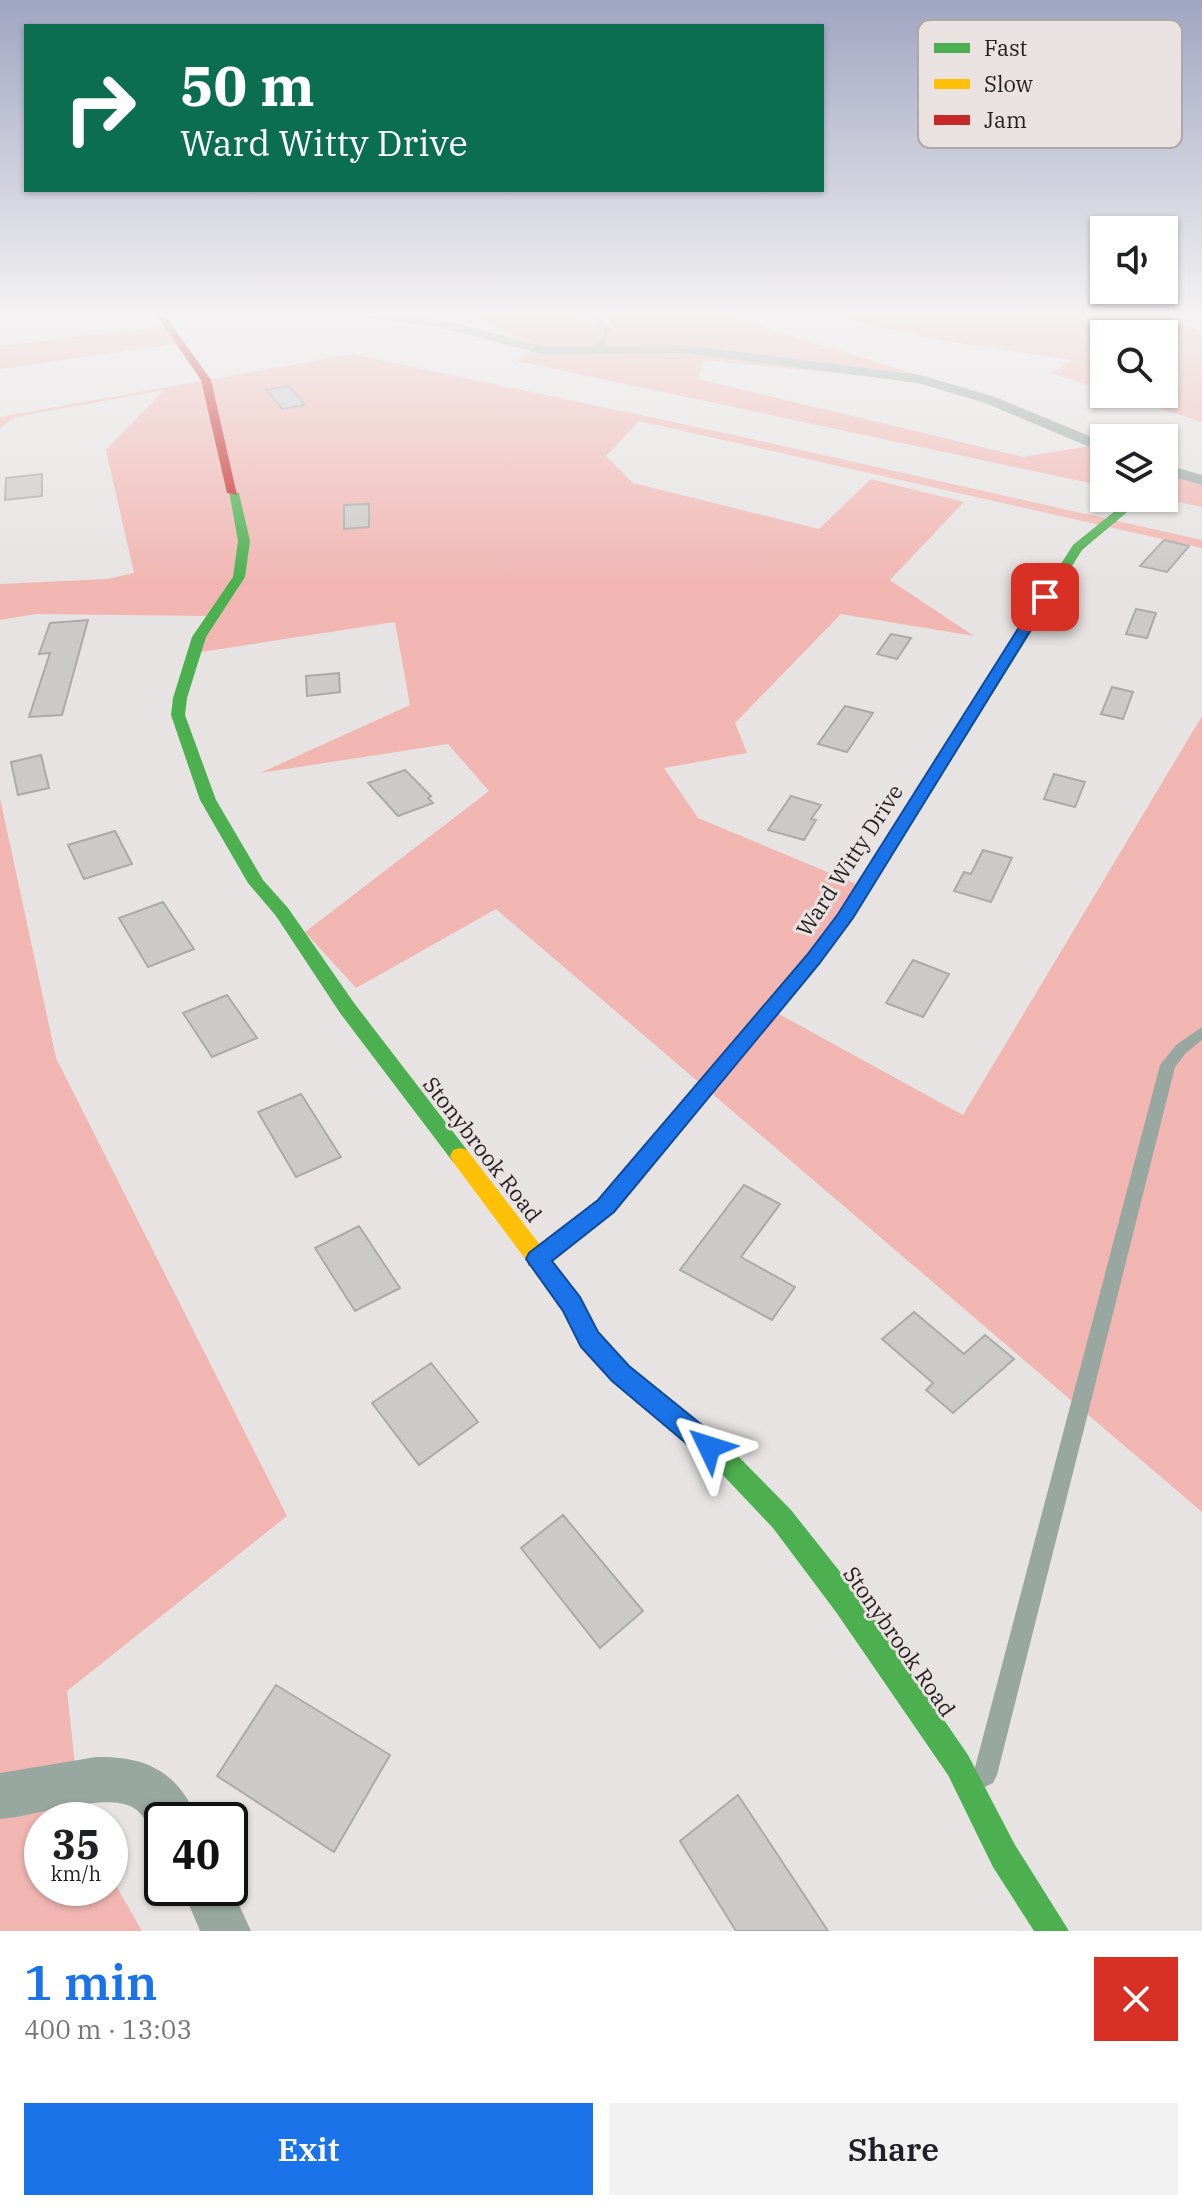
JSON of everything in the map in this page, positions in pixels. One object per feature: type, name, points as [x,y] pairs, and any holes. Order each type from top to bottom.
[{"type":"street","name":"Stonybrook Road","points":[[211,403],[244,541],[239,577],[199,637],[180,698],[178,715],[208,800],[256,883],[282,912],[397,1079],[572,1304],[590,1339],[620,1373],[730,1465],[782,1519],[846,1602],[958,1765],[1004,1856],[1053,1931]]},
{"type":"street","points":[[997,403],[1090,442]]},
{"type":"street","points":[[1178,475],[1202,480]]},
{"type":"street","name":"Ward Witty Drive","points":[[537,1259],[606,1206],[813,960],[844,918],[1077,548],[1121,512]]},
{"type":"street","points":[[0,1796],[108,1779],[145,1785],[161,1802]]},
{"type":"street","points":[[214,1906],[226,1931]]},
{"type":"lane","points":[[978,1803],[1168,1065],[1181,1049],[1202,1032]]},
{"type":"shaded area","points":[[92,403],[16,417],[0,428],[0,417]]},
{"type":"shaded area","points":[[151,403],[584,403],[1202,540],[1202,548],[639,421],[606,456],[633,483],[819,529],[871,479],[964,502],[890,580],[974,636],[841,614],[735,723],[747,753],[664,768],[698,818],[861,886],[768,1008],[963,1115],[1202,716],[1202,1512],[496,909],[356,988],[305,932],[489,791],[448,744],[260,773],[410,705],[395,622],[195,653],[212,616],[36,614],[0,620],[0,584],[107,579],[134,573],[106,450]]},
{"type":"shaded area","points":[[715,403],[798,403],[1023,457],[1090,446],[1090,483]]},
{"type":"shaded area","points":[[1178,403],[1202,403],[1202,422],[1158,408],[1178,408]]},
{"type":"shaded area","points":[[1178,469],[1202,476],[1202,507],[1178,502]]},
{"type":"shaded area","points":[[0,798],[56,1058],[287,1516],[67,1691],[79,1802],[24,1802],[24,1906],[128,1906],[142,1931],[0,1931]]},
{"type":"building","points":[[277,403],[305,405],[282,409]]},
{"type":"building","points":[[42,474],[42,496],[5,500],[6,478]]},
{"type":"building","points":[[369,504],[369,527],[344,529],[344,505]]},
{"type":"building","points":[[1164,540],[1189,546],[1167,572],[1140,566]]},
{"type":"building","points":[[1136,609],[1156,613],[1147,638],[1126,634]]},
{"type":"building","points":[[88,620],[62,715],[29,717],[50,653],[39,654],[50,623]]},
{"type":"building","points":[[891,634],[911,638],[897,659],[877,654]]},
{"type":"building","points":[[339,673],[340,692],[307,696],[306,676]]},
{"type":"building","points":[[1112,687],[1133,692],[1123,719],[1101,714]]},
{"type":"building","points":[[845,706],[873,713],[847,752],[818,744]]},
{"type":"building","points":[[41,755],[49,788],[18,795],[11,762]]},
{"type":"building","points":[[405,770],[431,796],[428,798],[433,803],[398,816],[368,783]]},
{"type":"building","points":[[1054,774],[1085,782],[1075,807],[1044,799]]},
{"type":"building","points":[[791,796],[821,805],[811,819],[816,820],[804,840],[768,830]]},
{"type":"building","points":[[115,831],[132,864],[84,879],[68,845]]},
{"type":"building","points":[[983,850],[1012,858],[991,902],[954,891],[964,872],[971,874]]},
{"type":"building","points":[[163,902],[194,949],[148,967],[119,918]]},
{"type":"building","points":[[913,960],[949,974],[923,1017],[886,1003]]},
{"type":"building","points":[[227,995],[257,1038],[212,1057],[183,1013]]},
{"type":"building","points":[[301,1094],[341,1157],[296,1177],[258,1112]]},
{"type":"building","points":[[744,1185],[780,1204],[741,1257],[795,1287],[772,1320],[680,1270]]},
{"type":"building","points":[[359,1226],[400,1288],[355,1311],[315,1248]]},
{"type":"building","points":[[914,1312],[964,1354],[985,1335],[1014,1359],[953,1413],[926,1390],[933,1383],[882,1339]]},
{"type":"building","points":[[431,1363],[478,1422],[419,1465],[372,1403]]},
{"type":"building","points":[[563,1515],[643,1611],[600,1648],[521,1548]]},
{"type":"building","points":[[276,1685],[390,1755],[334,1852],[217,1776]]},
{"type":"building","points":[[738,1795],[828,1931],[736,1931],[680,1841]]},
{"type":"traffic: fast","points":[[233,493],[244,541],[239,577],[199,637],[180,698],[178,715],[208,800],[256,883],[282,912],[347,1008],[460,1156]]},
{"type":"traffic: fast","points":[[682,1115],[813,960],[844,918],[1077,548],[1121,512]]},
{"type":"traffic: fast","points":[[661,1407],[730,1465],[782,1519],[846,1602],[958,1765],[1004,1856],[1053,1931]]},
{"type":"traffic: slow","points":[[460,1156],[572,1304],[590,1339],[620,1373],[661,1407]]},
{"type":"traffic: jam","points":[[212,403],[233,493]]},
{"type":"traffic: jam","points":[[537,1259],[606,1206],[682,1115]]},
{"type":"route","points":[[709,1447],[620,1373],[590,1339],[572,1304],[537,1259],[606,1206],[813,960],[844,918],[1045,597]]}]
